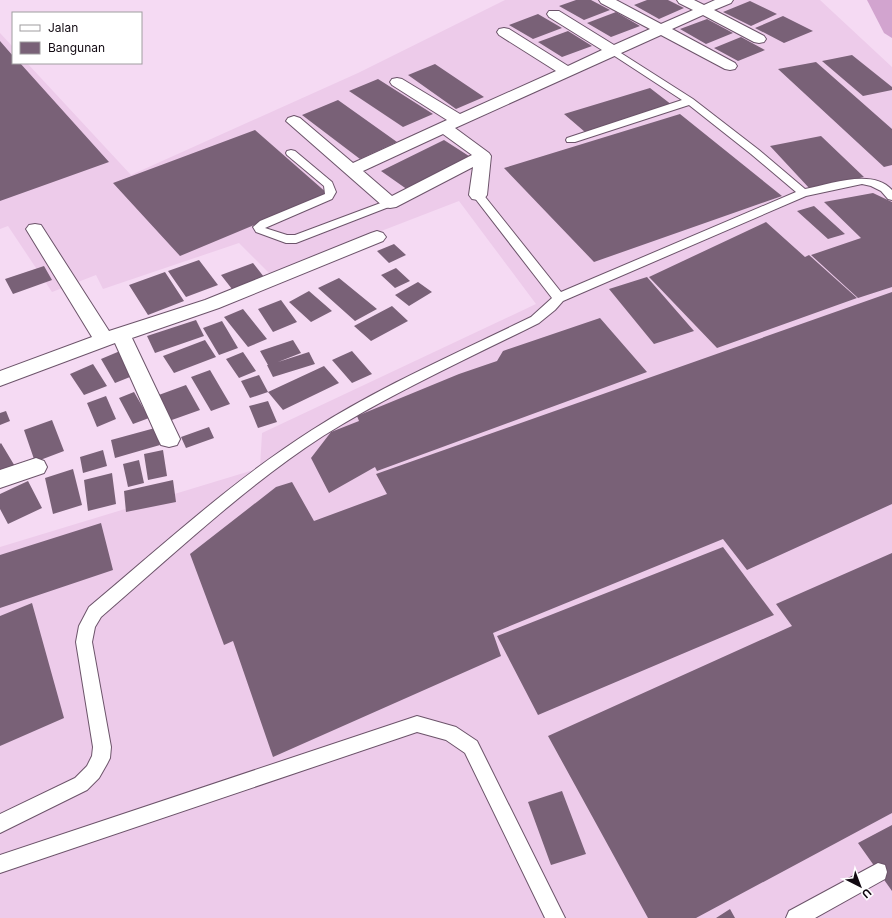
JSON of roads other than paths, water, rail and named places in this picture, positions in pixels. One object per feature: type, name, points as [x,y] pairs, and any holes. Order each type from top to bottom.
[{"type":"street","points":[[606,0],[730,66]]},
{"type":"street","points":[[684,0],[759,39]]},
{"type":"street","points":[[352,170],[726,0]]},
{"type":"street","points":[[554,14],[613,51]]},
{"type":"street","points":[[504,32],[568,72]]},
{"type":"street","points":[[397,82],[460,121]]},
{"type":"street","points":[[294,121],[390,203],[483,156]]},
{"type":"street","points":[[444,127],[483,156]]},
{"type":"street","points":[[478,195],[483,156]]},
{"type":"street","points":[[35,229],[113,337],[169,439]]},
{"type":"street","points":[[0,379],[113,337],[212,304],[377,237]]},
{"type":"street","points":[[0,479],[36,467]]},
{"type":"lane","points":[[613,51],[690,101],[755,152],[803,193]]},
{"type":"lane","points":[[571,140],[690,101]]},
{"type":"lane","points":[[292,153],[328,184],[331,189],[331,193],[328,197],[264,223],[259,227],[260,230],[286,239],[296,239],[390,203]]},
{"type":"lane","points":[[0,824],[81,784],[94,772],[101,758],[102,747],[84,642],[87,626],[95,612],[247,483],[318,433],[384,396],[535,320],[551,307],[559,298],[803,193],[862,181],[875,184],[885,189],[892,197]]},
{"type":"lane","points":[[478,195],[559,298]]},
{"type":"lane","points":[[0,864],[417,724],[450,733],[471,747],[555,918]]},
{"type":"lane","points":[[796,918],[878,872]]}]
